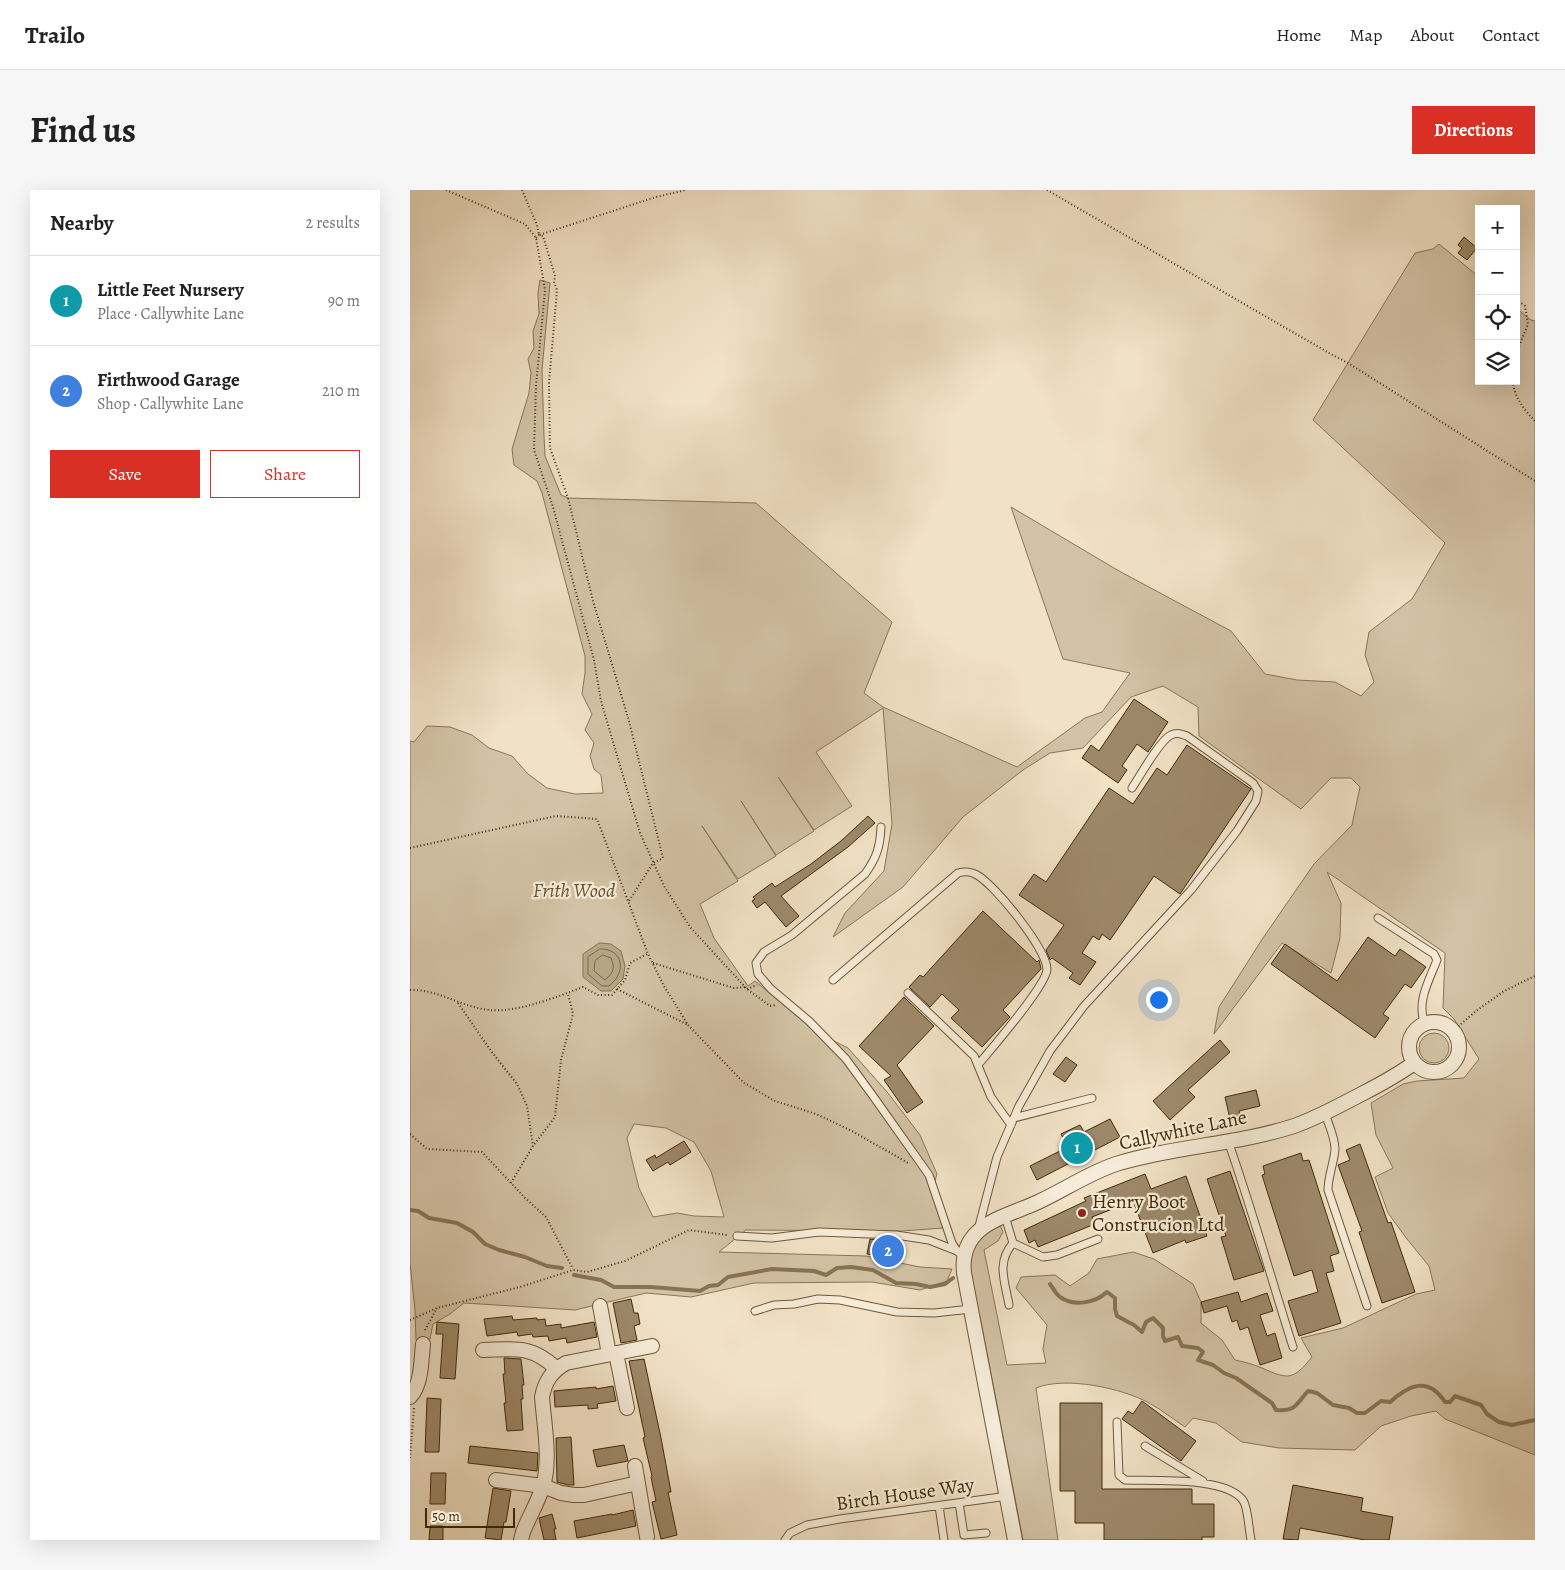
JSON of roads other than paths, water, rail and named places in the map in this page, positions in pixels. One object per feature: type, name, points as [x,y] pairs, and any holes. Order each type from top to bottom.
[{"type":"street","points":[[1437,1022],[1445,1024],[1453,1031],[1460,1044],[1456,1061],[1442,1072],[1425,1072],[1414,1063],[1409,1053],[1408,1045],[1415,1030],[1425,1024],[1437,1022]]},
{"type":"street","name":"Callywhite Lane","points":[[978,1230],[1114,1165],[1141,1157],[1228,1141],[1292,1126],[1325,1114],[1395,1077],[1414,1063]]},
{"type":"street","points":[[978,1230],[960,1254],[1015,1540]]},
{"type":"street","points":[[600,1306],[627,1408]]},
{"type":"street","points":[[412,1395],[418,1384],[423,1344]]},
{"type":"street","points":[[521,1540],[527,1521],[543,1486],[547,1461],[542,1397],[548,1378],[556,1368],[566,1363],[652,1346]]},
{"type":"street","points":[[483,1350],[528,1350],[544,1358],[556,1368]]},
{"type":"street","points":[[635,1466],[647,1537]]},
{"type":"street","points":[[496,1480],[543,1486],[561,1493],[574,1495],[584,1495],[638,1483]]},
{"type":"lane","points":[[978,1230],[997,1157],[1014,1118],[1056,1043],[1084,1006],[1191,890],[1237,831],[1256,802],[1258,791],[1253,783],[1187,736],[1178,733],[1170,735],[1159,748],[1132,788]]},
{"type":"lane","points":[[881,826],[880,844],[874,862],[865,874],[792,935],[764,952],[756,963],[758,974],[771,989],[808,1020],[846,1059],[929,1175],[952,1243],[960,1254]]},
{"type":"lane","points":[[833,980],[958,873],[967,871],[976,874],[1012,908],[1042,954],[1047,970],[1040,987],[978,1065]]},
{"type":"lane","points":[[1378,918],[1434,954],[1437,960],[1420,1010],[1425,1024]]},
{"type":"lane","points":[[908,993],[974,1056],[991,1097],[1011,1125]]},
{"type":"lane","points":[[1014,1118],[1092,1098]]},
{"type":"lane","points":[[1325,1114],[1335,1148],[1328,1178],[1328,1190],[1368,1306]]},
{"type":"lane","points":[[1228,1141],[1250,1203],[1293,1347]]},
{"type":"lane","points":[[1005,1216],[1013,1242],[1043,1257],[1058,1254],[1098,1239]]},
{"type":"lane","points":[[737,1236],[772,1238],[819,1232],[896,1236],[928,1240],[960,1254]]},
{"type":"lane","points":[[1009,1305],[1002,1264],[1005,1253],[1013,1242]]},
{"type":"lane","points":[[755,1311],[774,1305],[794,1304],[818,1299],[847,1302],[897,1312],[934,1313],[971,1309]]},
{"type":"lane","points":[[1116,1422],[1118,1475],[1125,1480],[1206,1482]]},
{"type":"lane","points":[[1145,1446],[1206,1482],[1236,1492],[1245,1502],[1251,1540]]},
{"type":"lane","name":"Birch House Way","points":[[785,1540],[790,1533],[807,1525],[1008,1496]]},
{"type":"lane","points":[[959,1503],[964,1535],[986,1533]]},
{"type":"lane","points":[[939,1506],[944,1540]]},
{"type":"water","points":[[599,943],[611,944],[621,951],[625,966],[623,979],[611,991],[601,991],[583,977],[583,954]]},
{"type":"waterway","points":[[410,1210],[418,1211],[429,1218],[457,1223],[473,1232],[485,1244],[499,1250],[525,1257],[547,1266],[562,1268]]},
{"type":"waterway","points":[[574,1275],[601,1280],[614,1287],[651,1287],[700,1291],[709,1286],[718,1285],[728,1277],[772,1269],[814,1271],[826,1275],[837,1268],[851,1267],[873,1270],[896,1283],[930,1287],[945,1284],[953,1278]]},
{"type":"waterway","points":[[1050,1284],[1060,1297],[1078,1303],[1097,1299],[1107,1292],[1115,1298],[1117,1316],[1134,1325],[1142,1332],[1146,1322],[1153,1318],[1163,1328],[1165,1341],[1178,1337],[1182,1346],[1198,1348],[1203,1352],[1198,1360],[1213,1365],[1224,1373],[1236,1378],[1272,1403],[1276,1410],[1292,1408],[1308,1391],[1317,1393],[1333,1405],[1349,1408],[1357,1413],[1365,1413],[1381,1401],[1390,1402],[1404,1391],[1418,1386],[1425,1386],[1439,1394],[1445,1402],[1450,1402],[1455,1396],[1481,1405],[1487,1414],[1499,1422],[1512,1425],[1535,1420]]},
{"type":"place","name":"Little Feet Nursery","points":[[1077,1148]]},
{"type":"place","name":"Henry Boot Construcion Ltd","points":[[1082,1213]]},
{"type":"place","name":"Firthwood Garage","points":[[888,1251]]},
{"type":"park label","name":"Frith Wood","points":[[574,890]]}]
